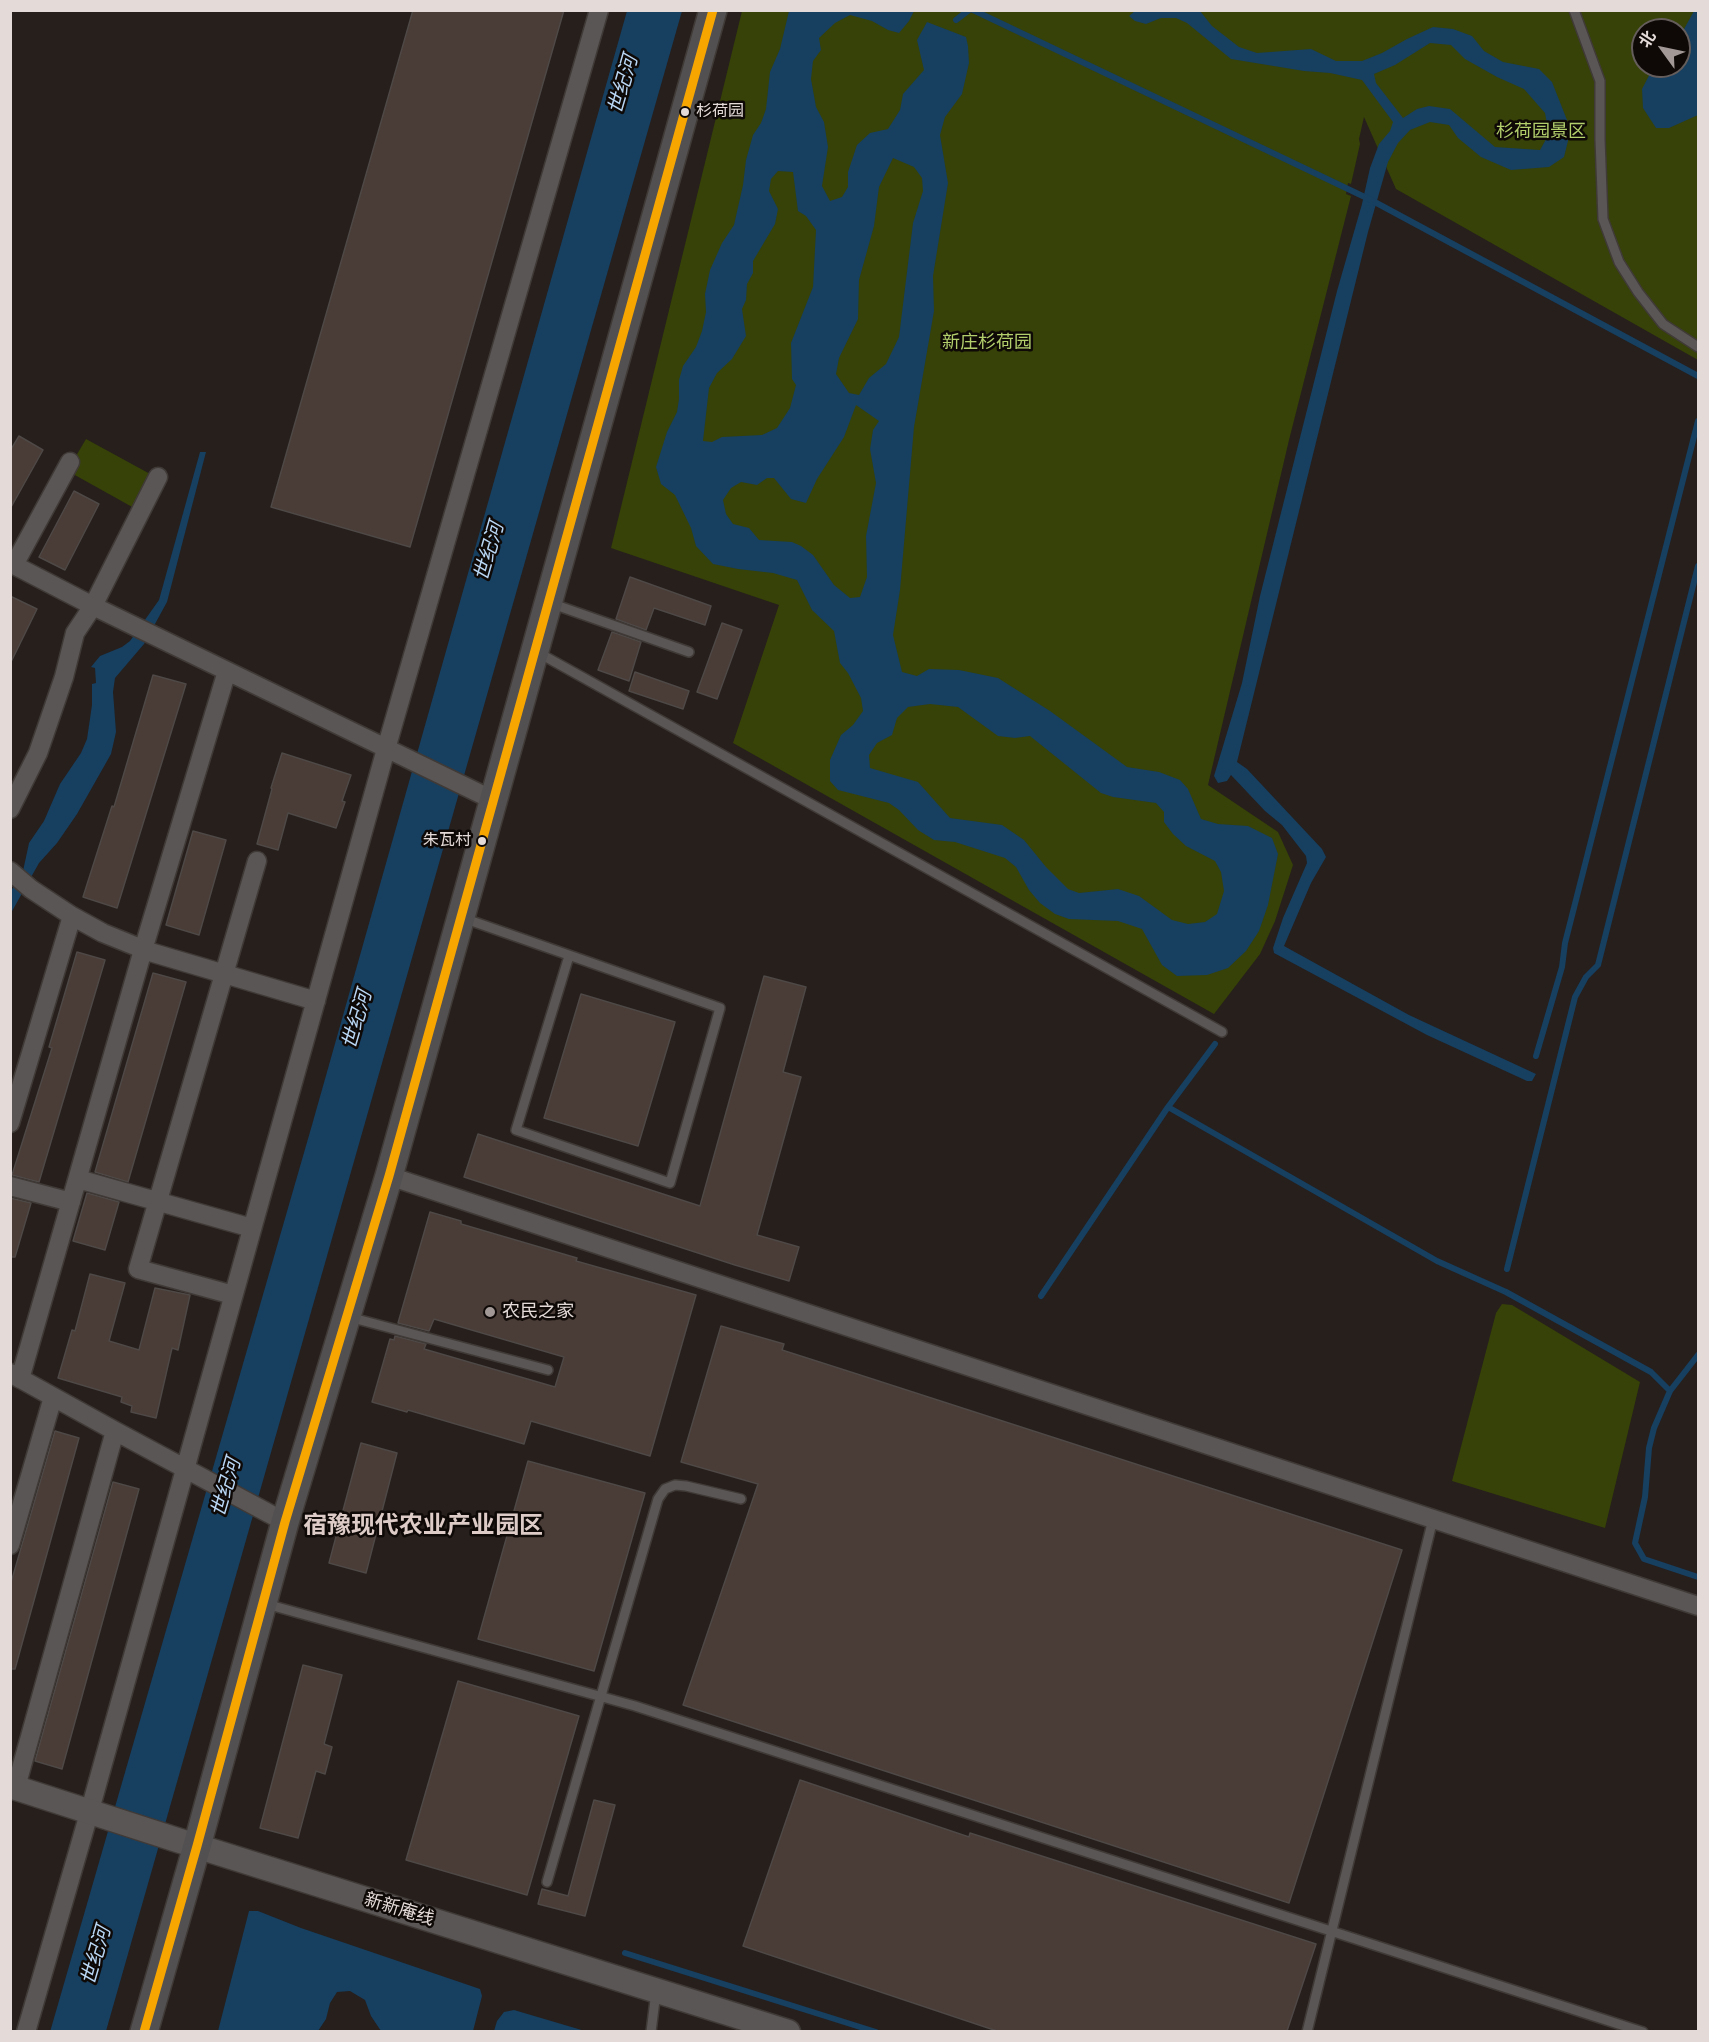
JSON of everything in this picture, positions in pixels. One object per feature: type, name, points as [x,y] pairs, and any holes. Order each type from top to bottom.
[{"type":"main road","points":[[144,2031],[186,1843],[263,1603],[275,1517],[347,1316],[389,1176],[460,918],[483,796],[535,650],[713,10]]},
{"type":"street","points":[[26,2031],[94,1812],[190,1471],[233,1295],[315,1001],[390,750],[599,10]]},
{"type":"street","points":[[70,462],[12,564],[93,606],[483,796]]},
{"type":"street","points":[[10,809],[38,753],[64,677],[75,633],[93,606],[158,477]]},
{"type":"street","points":[[227,671],[143,950],[78,1179],[15,1376],[275,1517]]},
{"type":"street","points":[[233,1295],[138,1269],[256,861]]},
{"type":"street","points":[[10,872],[72,916],[103,933],[143,950],[315,1001]]},
{"type":"street","points":[[10,1123],[72,916]]},
{"type":"street","points":[[389,1176],[1698,1606]]},
{"type":"street","points":[[78,1179],[252,1228]]},
{"type":"street","points":[[10,1186],[71,1202]]},
{"type":"street","points":[[10,1545],[53,1397]]},
{"type":"street","points":[[13,1787],[115,1431]]},
{"type":"street","name":"新新庵线","points":[[13,1787],[788,2031]]},
{"type":"lane","points":[[1574,10],[1600,81],[1603,219],[1619,262],[1638,292],[1662,324],[1698,347]]},
{"type":"lane","points":[[548,603],[689,652]]},
{"type":"lane","points":[[535,650],[1222,1032]]},
{"type":"lane","points":[[460,918],[720,1008],[670,1183],[516,1130],[569,956]]},
{"type":"lane","points":[[347,1316],[548,1370]]},
{"type":"lane","points":[[547,1882],[658,1499],[666,1489],[675,1485],[741,1499]]},
{"type":"lane","points":[[1307,2031],[1433,1519]]},
{"type":"lane","points":[[263,1603],[601,1697],[1643,2031]]},
{"type":"lane","points":[[651,2031],[657,1990]]},
{"type":"green space","name":"新庄杉荷园","points":[[742,11],[1698,11],[1698,360],[1396,189],[1364,117],[1351,184],[1348,183],[1346,194],[1351,196],[1289,440],[1208,785],[1278,832],[1293,865],[1275,921],[1260,954],[1214,1014],[733,743],[779,605],[611,548]]},
{"type":"green space","points":[[86,439],[152,475],[134,508],[73,474],[76,456]]},
{"type":"green space","points":[[1502,1304],[1512,1305],[1640,1382],[1605,1528],[1452,1481],[1496,1313]]},
{"type":"water","name":"世纪河","points":[[627,11],[682,11],[106,2031],[50,2032],[312,1125]]},
{"type":"water","points":[[789,11],[914,11],[899,33],[872,21],[850,15],[835,23],[819,38],[821,50],[813,61],[811,79],[816,107],[824,122],[828,147],[822,186],[830,201],[842,197],[848,187],[848,172],[857,145],[870,133],[888,129],[900,110],[903,94],[924,70],[917,40],[927,22],[966,37],[969,63],[962,94],[945,117],[940,135],[948,183],[933,276],[934,311],[914,427],[900,590],[893,635],[902,672],[917,676],[929,669],[959,670],[998,678],[1050,711],[1127,767],[1159,772],[1180,780],[1188,789],[1201,819],[1218,824],[1248,826],[1272,838],[1278,854],[1268,905],[1259,931],[1246,951],[1228,968],[1207,975],[1177,976],[1162,965],[1142,929],[1118,921],[1069,919],[1055,914],[1040,903],[1029,890],[1016,867],[1005,858],[955,842],[934,840],[918,830],[889,803],[838,790],[830,781],[830,760],[841,735],[853,725],[863,711],[861,698],[840,663],[834,631],[812,610],[797,580],[773,573],[713,564],[696,546],[691,528],[675,495],[661,484],[656,467],[667,432],[677,412],[679,380],[683,366],[696,347],[702,331],[706,312],[705,294],[710,270],[722,243],[734,225],[746,160],[753,135],[766,109],[770,72],[780,49]],"holes":[[[893,158],[914,167],[922,178],[923,191],[913,223],[899,337],[886,364],[869,378],[859,395],[849,393],[836,374],[839,358],[858,319],[859,280],[874,226],[879,187]],[[778,171],[793,172],[798,211],[806,216],[816,230],[813,287],[791,343],[792,379],[796,385],[790,408],[777,428],[762,435],[722,437],[712,442],[703,441],[709,388],[717,373],[732,359],[746,336],[742,309],[746,300],[747,284],[753,273],[753,261],[775,224],[778,209],[769,191],[771,179]],[[856,405],[879,421],[873,430],[870,449],[876,483],[866,536],[867,577],[860,597],[850,598],[834,585],[813,555],[801,546],[792,542],[759,540],[749,528],[733,524],[726,514],[723,500],[731,488],[741,482],[757,485],[767,478],[774,478],[791,499],[806,503],[817,479],[844,437]],[[930,704],[958,707],[998,736],[1015,738],[1030,736],[1101,793],[1156,803],[1164,812],[1164,822],[1173,834],[1186,846],[1215,861],[1221,872],[1224,891],[1217,914],[1205,922],[1188,924],[1172,920],[1139,896],[1118,889],[1079,893],[1068,889],[1024,840],[1002,825],[950,818],[918,782],[870,768],[869,755],[877,743],[892,735],[897,718],[908,707]]]},
{"type":"water","points":[[1135,11],[1200,11],[1212,26],[1239,47],[1257,53],[1311,49],[1336,61],[1362,61],[1433,27],[1453,29],[1472,36],[1484,51],[1503,62],[1539,69],[1552,82],[1567,120],[1568,141],[1564,157],[1549,167],[1511,170],[1481,157],[1458,138],[1449,125],[1430,122],[1410,130],[1398,143],[1388,162],[1368,232],[1237,762],[1247,769],[1322,849],[1326,857],[1311,883],[1284,946],[1409,1015],[1536,1074],[1532,1081],[1527,1081],[1427,1035],[1274,953],[1273,948],[1283,918],[1307,863],[1306,856],[1282,825],[1265,811],[1231,775],[1227,781],[1218,783],[1214,776],[1242,683],[1260,596],[1370,168],[1379,144],[1390,131],[1393,122],[1362,80],[1330,73],[1231,59],[1187,23],[1176,18],[1161,18],[1146,24],[1135,21],[1129,16]],"holes":[[[1430,43],[1451,45],[1465,59],[1524,89],[1545,113],[1549,134],[1540,150],[1495,147],[1450,109],[1429,106],[1417,109],[1403,118],[1376,83],[1374,74],[1395,65]]]},
{"type":"water","points":[[1694,11],[1698,11],[1698,115],[1669,128],[1656,128],[1643,108],[1642,89],[1648,78],[1691,78],[1690,18]]},
{"type":"water","points":[[200,452],[206,452],[167,602],[144,644],[115,678],[113,692],[116,732],[111,754],[77,814],[57,843],[39,863],[11,913],[11,891],[23,871],[29,843],[44,821],[60,784],[81,753],[87,739],[92,705],[92,684],[96,683],[95,668],[91,667],[100,656],[130,641],[159,600]]},
{"type":"water","points":[[249,1911],[258,1911],[480,1989],[482,1996],[473,2031],[381,2031],[371,2016],[365,2000],[350,1991],[337,1992],[330,2003],[326,2019],[318,2031],[218,2031]]},
{"type":"water","points":[[514,2010],[585,2031],[494,2031],[497,2021],[504,2012]]},
{"type":"building","points":[[413,10],[564,10],[410,547],[271,507]]},
{"type":"building","points":[[19,436],[43,450],[10,509],[10,451]]},
{"type":"building","points":[[74,491],[99,504],[65,570],[39,557]]},
{"type":"building","points":[[630,577],[711,606],[705,625],[654,608],[646,630],[616,619]]},
{"type":"building","points":[[10,596],[37,609],[10,664]]},
{"type":"building","points":[[722,623],[742,630],[717,699],[697,692]]},
{"type":"building","points":[[612,632],[641,642],[629,681],[598,670]]},
{"type":"building","points":[[635,672],[689,691],[683,709],[629,691]]},
{"type":"building","points":[[153,675],[186,684],[117,908],[83,897],[112,806],[114,807]]},
{"type":"building","points":[[282,753],[351,775],[336,828],[288,813],[278,850],[257,844]]},
{"type":"building","points":[[193,831],[226,840],[199,935],[166,925]]},
{"type":"building","points":[[77,952],[105,960],[39,1182],[12,1175],[52,1048],[49,1047]]},
{"type":"building","points":[[153,973],[186,982],[128,1182],[95,1172]]},
{"type":"building","points":[[764,976],[806,987],[783,1072],[801,1077],[757,1235],[799,1247],[789,1281],[464,1177],[478,1134],[700,1206]]},
{"type":"building","points":[[581,994],[675,1022],[638,1146],[544,1118]]},
{"type":"building","points":[[87,1193],[119,1202],[105,1250],[73,1241]]},
{"type":"building","points":[[10,1198],[31,1203],[15,1257],[10,1257]]},
{"type":"building","points":[[430,1212],[461,1221],[461,1224],[577,1258],[576,1261],[696,1295],[650,1456],[531,1421],[524,1444],[408,1410],[407,1412],[372,1402],[390,1339],[394,1340],[395,1336],[426,1344],[424,1349],[555,1387],[564,1357],[434,1319],[429,1331],[398,1323]]},
{"type":"building","points":[[90,1274],[125,1283],[109,1341],[139,1350],[155,1288],[190,1295],[178,1350],[172,1348],[156,1418],[131,1412],[132,1406],[121,1402],[122,1397],[58,1378],[72,1330],[75,1331]]},
{"type":"building","points":[[721,1326],[784,1344],[782,1350],[1402,1550],[1289,1903],[683,1705],[758,1484],[681,1462]]},
{"type":"building","points":[[55,1431],[79,1438],[15,1669],[10,1669],[10,1586]]},
{"type":"building","points":[[361,1443],[397,1453],[366,1573],[329,1563]]},
{"type":"building","points":[[528,1461],[645,1493],[594,1671],[478,1639]]},
{"type":"building","points":[[113,1482],[139,1489],[62,1769],[35,1761]]},
{"type":"building","points":[[303,1665],[342,1675],[324,1744],[332,1747],[325,1774],[316,1771],[298,1838],[260,1828]]},
{"type":"building","points":[[458,1681],[579,1716],[527,1895],[406,1860]]},
{"type":"building","points":[[800,1780],[969,1837],[970,1833],[1316,1944],[1287,2031],[997,2031],[743,1946]]},
{"type":"building","points":[[594,1800],[615,1805],[585,1916],[538,1904],[542,1889],[568,1896]]},
{"type":"waterway","points":[[956,20],[969,10]]},
{"type":"waterway","points":[[973,10],[1371,200],[1698,376]]},
{"type":"waterway","points":[[1536,1056],[1562,967],[1565,943],[1698,421]]},
{"type":"waterway","points":[[1507,1269],[1575,997],[1586,977],[1598,965],[1698,566]]},
{"type":"waterway","points":[[1041,1296],[1168,1107],[1215,1044]]},
{"type":"waterway","points":[[1168,1107],[1437,1261],[1506,1292],[1651,1372],[1670,1391]]},
{"type":"waterway","points":[[1698,1355],[1670,1391],[1654,1428],[1649,1448],[1645,1497],[1635,1543],[1644,1559],[1698,1577]]},
{"type":"waterway","points":[[625,1953],[876,2032]]},
{"type":"transit line","points":[[144,2032],[285,1522],[389,1176],[713,10]]},
{"type":"place","name":"杉荷园","points":[[685,112]]},
{"type":"place","name":"朱瓦村","points":[[482,841]]},
{"type":"place","name":"农民之家","points":[[490,1312]]},
{"type":"district","name":"宿豫现代农业产业园区","points":[[423,1527]]},
{"type":"park label","name":"杉荷园景区","points":[[1541,132]]}]
